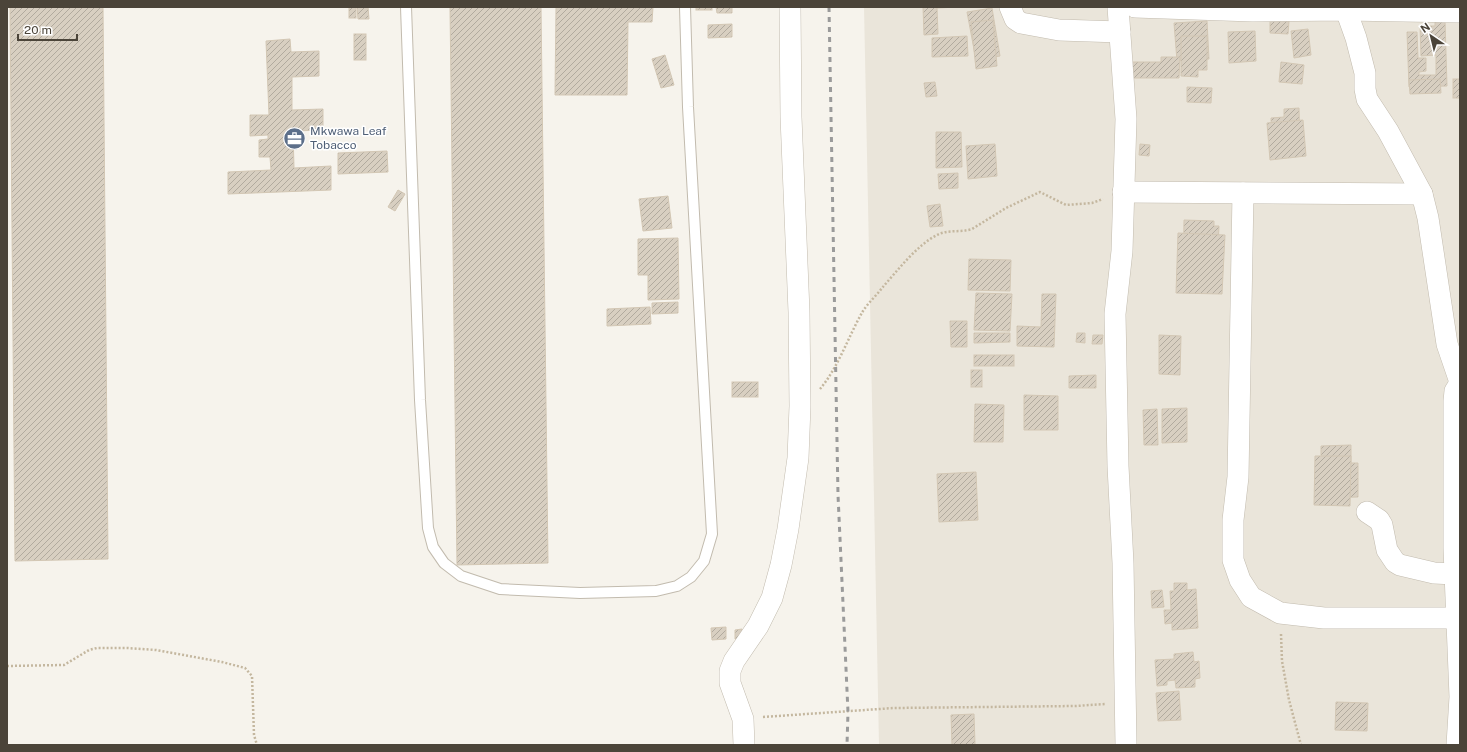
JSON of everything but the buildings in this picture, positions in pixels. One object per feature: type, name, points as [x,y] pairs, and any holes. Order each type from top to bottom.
[{"type":"street","points":[[744,745],[743,719],[730,683],[730,671],[734,661],[758,626],[772,598],[781,565],[788,529],[798,458],[800,406],[799,312],[792,117],[790,7]]},
{"type":"street","points":[[1010,7],[1015,19],[1021,24],[1059,30],[1120,32]]},
{"type":"street","points":[[1118,7],[1126,119],[1122,251],[1115,314],[1115,365],[1123,563],[1126,745]]},
{"type":"street","points":[[1135,7],[1253,11],[1346,10],[1460,12]]},
{"type":"street","points":[[1346,10],[1356,38],[1365,73],[1365,89],[1368,99],[1388,131],[1422,194],[1428,218],[1447,344],[1460,383],[1455,392],[1454,401],[1457,548],[1455,574],[1460,697],[1457,745]]},
{"type":"street","points":[[1123,192],[1422,194]]},
{"type":"street","points":[[1243,193],[1238,477],[1233,520],[1233,560],[1240,580],[1251,597],[1280,613],[1324,618],[1457,618]]},
{"type":"street","points":[[1367,512],[1379,520],[1382,525],[1387,550],[1395,562],[1400,565],[1434,574],[1455,574]]},
{"type":"lane","points":[[406,7],[420,400],[428,528],[433,547],[444,563],[461,576],[500,589],[580,593],[656,591],[677,586],[691,577],[704,561],[712,534],[688,114],[685,7]]},
{"type":"path","points":[[800,406],[816,394],[823,386],[864,310],[872,299],[909,258],[935,236],[948,231],[972,229],[1006,208],[1040,192],[1066,205],[1092,203],[1123,192]]},
{"type":"path","points":[[1280,613],[1282,661],[1289,700],[1301,745]]},
{"type":"path","points":[[7,666],[64,665],[89,650],[97,648],[127,648],[183,654],[245,668],[252,676],[254,735],[257,745]]},
{"type":"path","points":[[743,719],[894,708],[1075,706],[1126,703]]},
{"type":"shaded area","points":[[864,7],[1460,7],[1460,745],[879,745]]},
{"type":"railway","points":[[829,7],[838,495],[848,712],[847,745]]},
{"type":"place","name":"Mkwawa Leaf Tobacco","points":[[295,138]]}]
